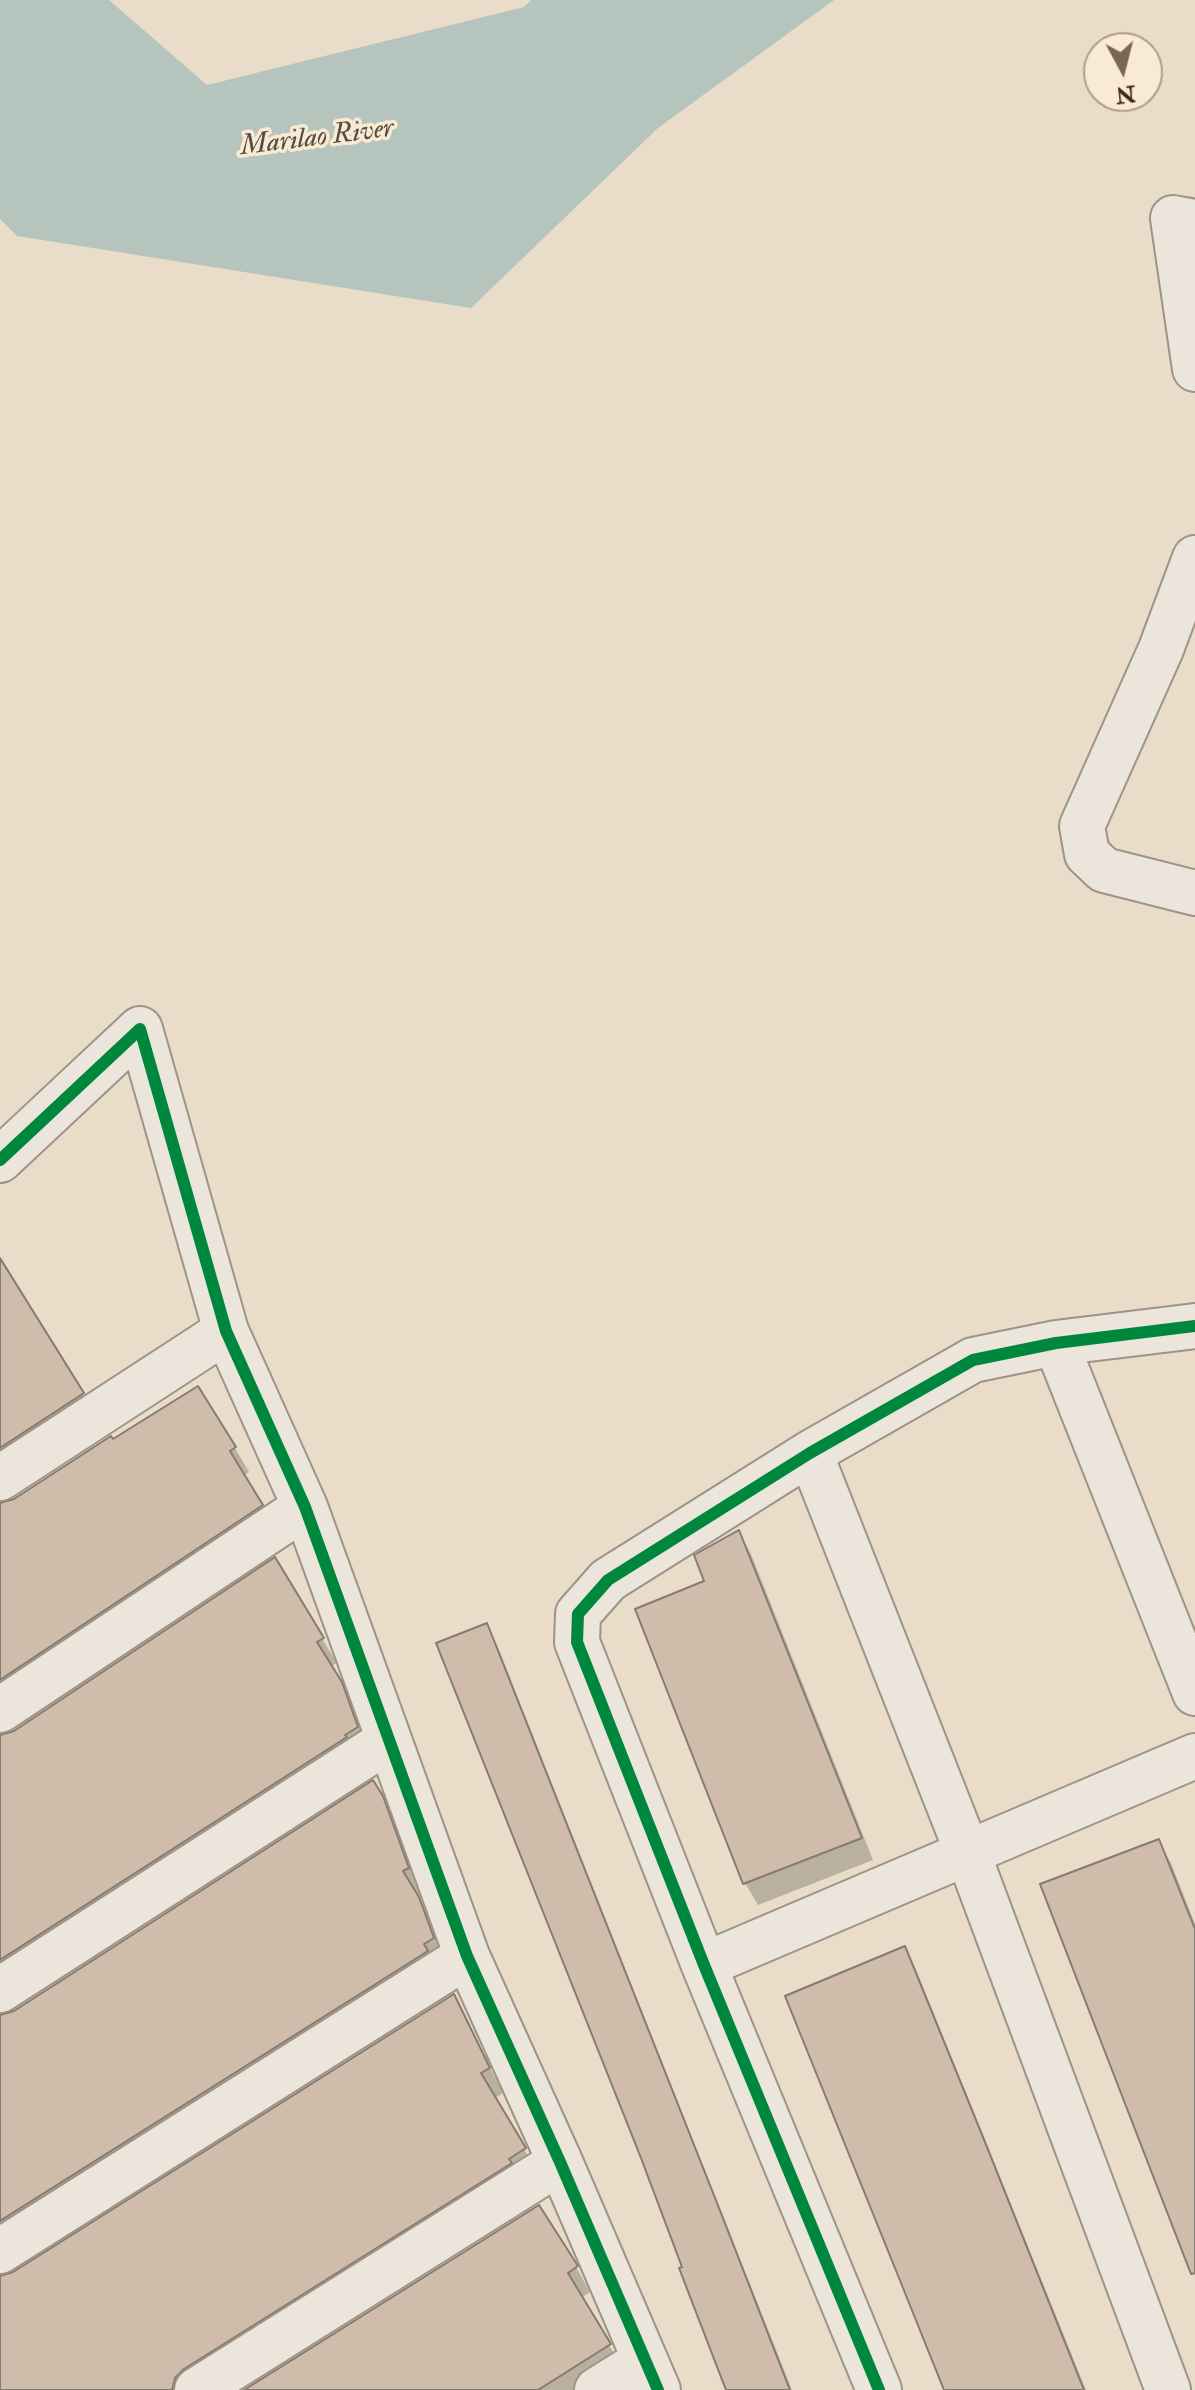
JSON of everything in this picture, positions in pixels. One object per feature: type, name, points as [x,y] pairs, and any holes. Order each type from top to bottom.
[{"type":"street","points":[[1195,222],[1173,218],[1195,369]]},
{"type":"street","points":[[1195,558],[1178,653],[1082,826],[1087,854],[1104,870],[1195,893]]},
{"type":"street","points":[[0,1160],[140,1029],[226,1331],[305,1507],[467,1956],[651,2375],[597,2390]]},
{"type":"street","points":[[879,2390],[704,1965],[577,1642],[578,1614],[608,1580],[810,1453],[973,1360],[1056,1343],[1195,1326]]},
{"type":"street","points":[[0,1478],[226,1331]]},
{"type":"street","points":[[1056,1343],[1195,1693]]},
{"type":"street","points":[[810,1453],[968,1854],[1168,2390]]},
{"type":"street","points":[[0,1710],[305,1507]]},
{"type":"street","points":[[0,1990],[389,1740]]},
{"type":"street","points":[[704,1965],[1195,1756]]},
{"type":"street","points":[[0,2251],[467,1956]]},
{"type":"street","points":[[197,2390],[560,2162]]},
{"type":"water","name":"Marilao River","points":[[0,0],[109,0],[207,85],[524,7],[531,0],[834,0],[658,128],[471,308],[17,236],[0,219]]},
{"type":"building","points":[[0,1258],[84,1393],[0,1448]]},
{"type":"building","points":[[198,1386],[236,1447],[230,1451],[263,1505],[0,1680],[0,1503],[14,1499],[111,1436],[113,1439]]},
{"type":"building","points":[[739,1530],[862,1838],[743,1884],[635,1609],[704,1581],[694,1555]]},
{"type":"building","points":[[275,1557],[324,1638],[317,1642],[342,1682],[358,1727],[0,1960],[0,1735],[14,1731]]},
{"type":"building","points":[[487,1623],[790,2390],[726,2390],[641,2158],[436,1643]]},
{"type":"building","points":[[373,1780],[383,1796],[409,1868],[403,1871],[419,1897],[434,1938],[424,1944],[428,1951],[0,2221],[0,2015],[14,2011]]},
{"type":"building","points":[[1159,1839],[1195,1929],[1195,2273],[1191,2274],[1040,1884]]},
{"type":"building","points":[[905,1946],[1084,2390],[944,2390],[785,1996]]},
{"type":"building","points":[[454,1994],[490,2068],[481,2073],[526,2148],[509,2159],[512,2163],[184,2369],[175,2378],[172,2390],[0,2390],[0,2276],[13,2272]]},
{"type":"building","points":[[539,2205],[578,2266],[568,2273],[611,2344],[538,2390],[244,2390]]},
{"type":"cycle path","points":[[0,1160],[140,1029],[226,1331],[305,1507],[467,1956],[658,2390]]},
{"type":"cycle path","points":[[879,2390],[704,1965],[577,1642],[578,1614],[608,1580],[810,1453],[973,1360],[1056,1343],[1195,1326]]}]
